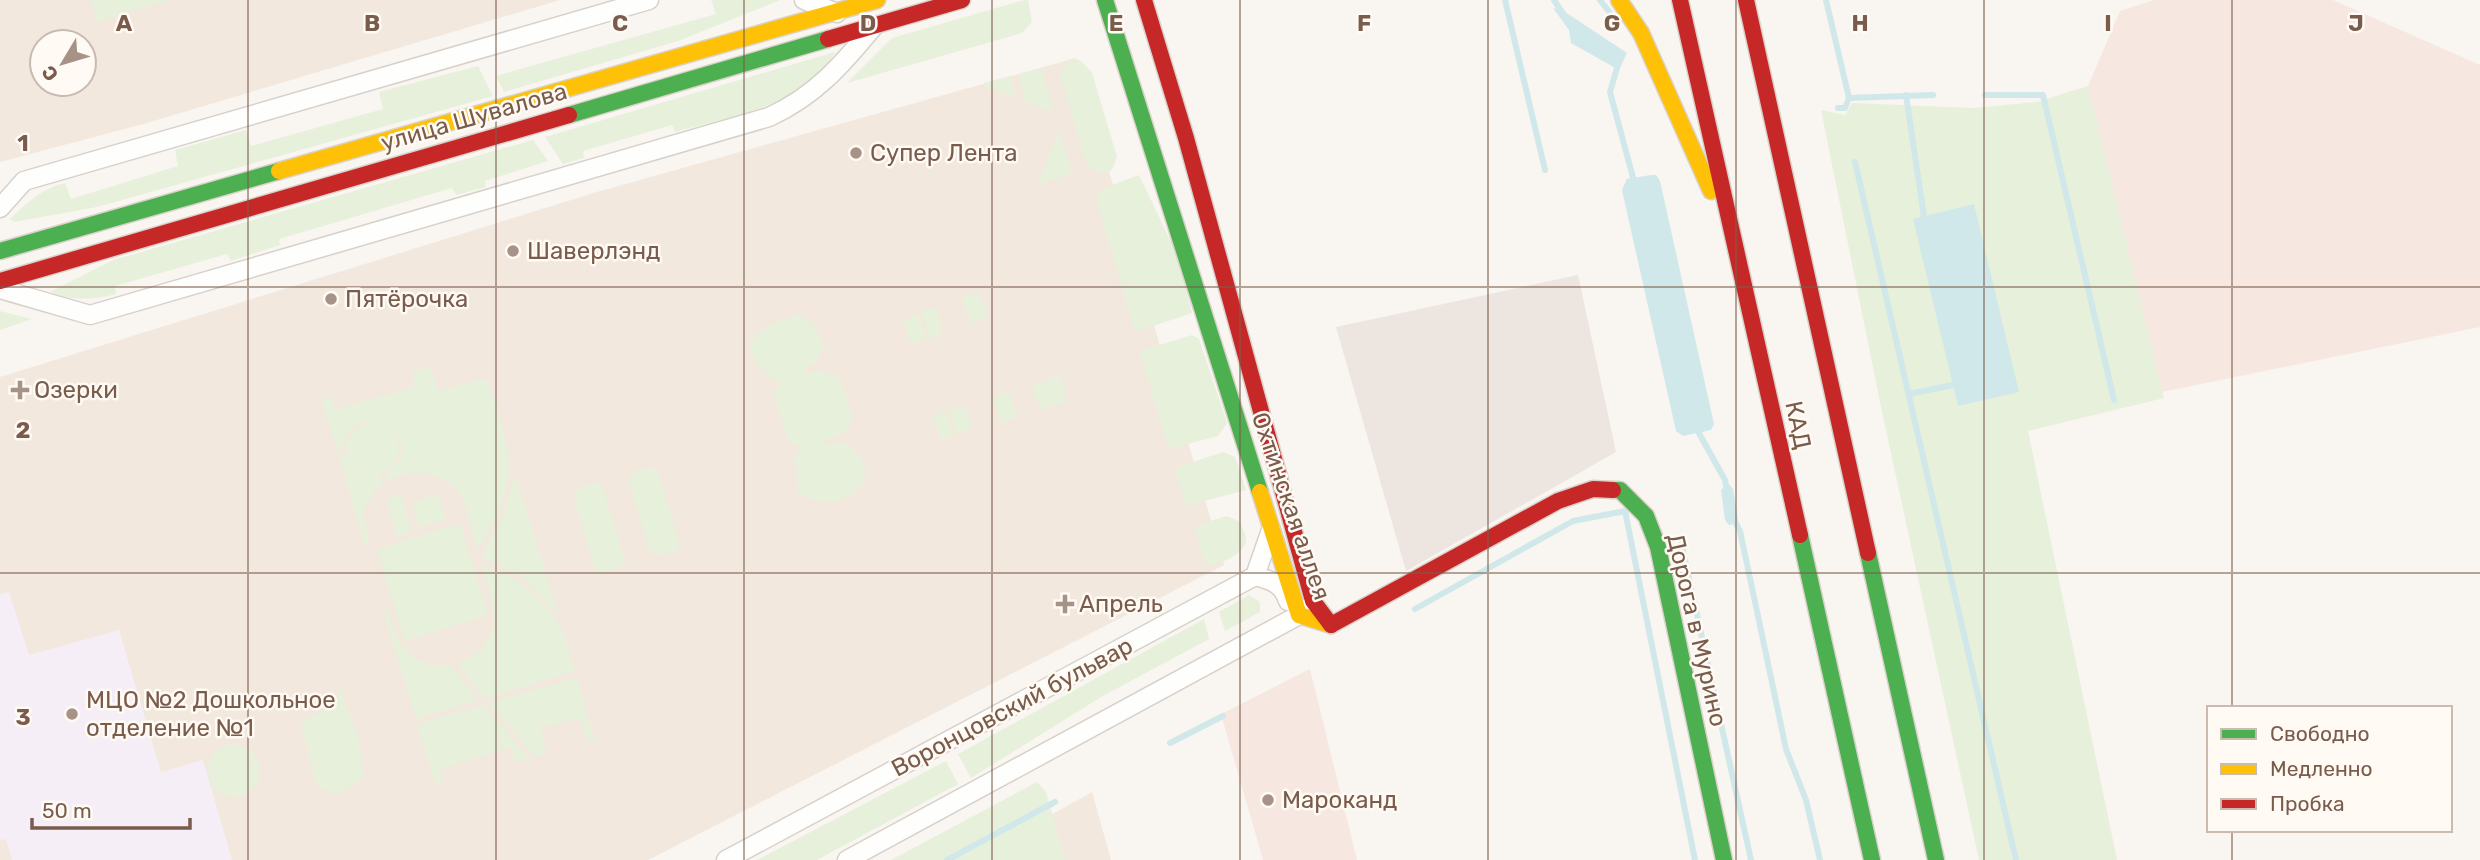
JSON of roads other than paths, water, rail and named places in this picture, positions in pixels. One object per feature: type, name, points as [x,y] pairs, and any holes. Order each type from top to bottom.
[{"type":"main road","name":"улица Шувалова","points":[[0,251],[877,0]]},
{"type":"main road","name":"улица Шувалова","points":[[0,281],[962,0]]},
{"type":"main road","name":"Охтинская аллея","points":[[1105,0],[1209,320],[1299,615],[1331,625]]},
{"type":"main road","name":"Охтинская аллея","points":[[1144,0],[1186,138],[1313,601],[1331,625]]},
{"type":"main road","points":[[1619,0],[1641,33],[1672,97],[1699,158],[1742,275]]},
{"type":"main road","name":"КАД","points":[[1680,0],[1872,860]]},
{"type":"main road","name":"КАД","points":[[1746,0],[1936,860]]},
{"type":"main road","name":"Дорога в Мурино","points":[[1331,625],[1558,501],[1592,489],[1620,491],[1646,516],[1658,547],[1724,860]]},
{"type":"street","points":[[0,208],[24,181],[649,0]]},
{"type":"street","points":[[804,0],[837,13]]},
{"type":"street","points":[[0,289],[90,315],[769,117],[799,104],[846,60],[875,25]]},
{"type":"street","points":[[1271,530],[1255,576],[1282,587],[1288,599],[1288,612],[1280,623]]},
{"type":"street","name":"Воронцовский бульвар","points":[[726,860],[1255,576]]},
{"type":"street","points":[[847,860],[1299,615],[1313,601]]},
{"type":"water","points":[[1553,8],[1562,10],[1627,53],[1619,70],[1571,43],[1569,30]]},
{"type":"water","points":[[1656,175],[1660,181],[1714,424],[1711,430],[1683,436],[1676,431],[1622,190],[1627,179]]},
{"type":"water","points":[[1974,204],[2019,392],[1958,406],[1913,219]]},
{"type":"water","points":[[1729,484],[1733,489],[1738,519],[1737,523],[1729,525],[1725,520],[1721,490]]},
{"type":"waterway","points":[[1505,0],[1545,170]]},
{"type":"waterway","points":[[1554,0],[1564,15]]},
{"type":"waterway","points":[[1600,0],[1613,17]]},
{"type":"waterway","points":[[1826,0],[1849,98],[1933,95]]},
{"type":"waterway","points":[[1619,61],[1610,92],[1635,185]]},
{"type":"waterway","points":[[1906,95],[1924,217]]},
{"type":"waterway","points":[[1985,95],[2043,95],[2114,400]]},
{"type":"waterway","points":[[1838,108],[1845,108],[1849,98]]},
{"type":"waterway","points":[[1855,162],[2016,860]]},
{"type":"waterway","points":[[1909,394],[1953,385]]},
{"type":"waterway","points":[[1695,426],[1725,480],[1727,492]]},
{"type":"waterway","points":[[1415,609],[1573,521],[1625,511],[1695,860]]},
{"type":"waterway","points":[[1732,516],[1740,531],[1786,749],[1806,800],[1820,860]]},
{"type":"waterway","points":[[1681,542],[1751,860]]},
{"type":"waterway","points":[[1170,743],[1223,716]]},
{"type":"waterway","points":[[947,860],[1055,802]]},
{"type":"place","name":"Супер Лента","points":[[856,153]]},
{"type":"place","name":"Шаверлэнд","points":[[513,251]]},
{"type":"place","name":"Пятёрочка","points":[[331,299]]},
{"type":"place","name":"Озерки","points":[[20,390]]},
{"type":"place","name":"Апрель","points":[[1065,604]]},
{"type":"place","name":"МЦО №2 Дошкольное отделение №1","points":[[72,714]]},
{"type":"place","name":"Мароканд","points":[[1268,800]]}]
